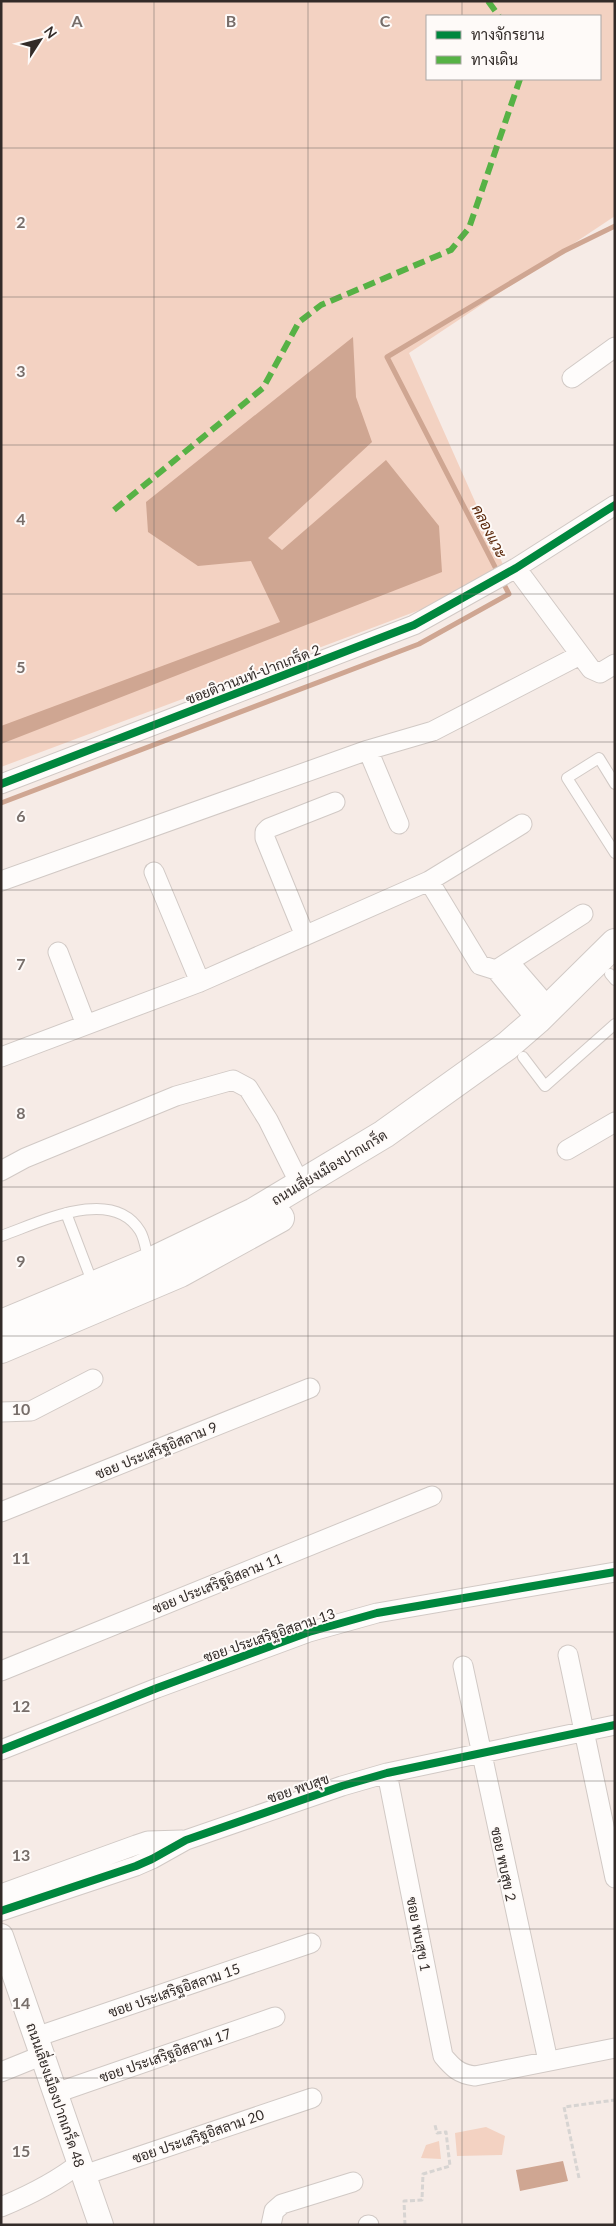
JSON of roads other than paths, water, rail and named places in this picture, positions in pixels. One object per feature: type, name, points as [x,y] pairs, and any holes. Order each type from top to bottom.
[{"type":"main road","name":"ถนนเลี่ยงเมืองปากเกร็ด","points":[[1,1324],[150,1262],[254,1212],[384,1134],[507,1046],[615,943]]},
{"type":"main road","name":"ถนนเลี่ยงเมืองปากเกร็ด","points":[[1,1349],[180,1273],[265,1227],[395,1150],[523,1057],[613,974]]},
{"type":"street","points":[[572,378],[615,347]]},
{"type":"street","name":"ซอยติวานนท์-ปากเกร็ด 2","points":[[1,784],[414,625],[505,574],[615,505]]},
{"type":"street","points":[[505,574],[591,669],[600,672],[615,664]]},
{"type":"street","points":[[1,881],[368,750],[433,731],[580,655]]},
{"type":"street","points":[[368,750],[399,824]]},
{"type":"street","points":[[305,936],[265,838],[265,832],[269,828],[335,802]]},
{"type":"street","points":[[1,1057],[200,982],[429,881],[522,824]]},
{"type":"street","points":[[154,872],[200,982]]},
{"type":"street","points":[[429,881],[480,965],[502,966],[583,914]]},
{"type":"street","points":[[58,952],[86,1025]]},
{"type":"street","points":[[502,966],[543,1013]]},
{"type":"street","points":[[1,1171],[25,1158],[176,1096],[233,1080],[248,1088],[268,1120],[300,1184]]},
{"type":"street","points":[[567,1150],[614,1123]]},
{"type":"street","points":[[1,1412],[31,1412],[93,1379]]},
{"type":"street","name":"ซอย ประเสริฐอิสลาม 9","points":[[1,1512],[310,1388]]},
{"type":"street","name":"ซอย ประเสริฐอิสลาม 11","points":[[1,1671],[432,1496]]},
{"type":"street","name":"ซอย ประเสริฐอิสลาม 13","points":[[1,1750],[157,1688],[309,1632],[377,1614],[615,1572]]},
{"type":"street","points":[[568,1655],[615,1878]]},
{"type":"street","name":"ซอย พบสุข 2","points":[[463,1666],[480,1753],[548,2061]]},
{"type":"street","name":"ซอย พบสุข","points":[[1,1911],[136,1866],[186,1840],[342,1786],[387,1773],[615,1725]]},
{"type":"street","name":"ซอย พบสุข 1","points":[[387,1773],[443,2056],[453,2069],[463,2075],[475,2076],[548,2061]]},
{"type":"street","name":"ซอย พบสุข","points":[[1,1894],[136,1844],[148,1841],[186,1840]]},
{"type":"street","name":"ถนนเลี่ยงเมืองปากเกร็ด 48","points":[[1,1936],[101,2225]]},
{"type":"street","name":"ซอย ประเสริฐอิสลาม 15","points":[[1,2072],[40,2046],[311,1943]]},
{"type":"street","name":"ซอย ประเสริฐอิสลาม 17","points":[[56,2093],[275,2017]]},
{"type":"street","points":[[548,2061],[615,2048]]},
{"type":"street","name":"ซอย ประเสริฐอิสลาม 20","points":[[1,2207],[82,2169],[312,2098]]},
{"type":"street","points":[[271,2225],[274,2211],[282,2204],[353,2182]]},
{"type":"lane","points":[[615,784],[599,758],[567,778],[615,853]]},
{"type":"lane","points":[[523,1057],[545,1086],[615,1024]]},
{"type":"lane","points":[[1,1236],[66,1213],[90,1208],[112,1209],[125,1216],[140,1231],[150,1262]]},
{"type":"lane","points":[[66,1213],[93,1285]]},
{"type":"waterway","name":"คลองแวะ","points":[[1,803],[419,644],[509,594],[387,357],[564,251],[615,226]]}]
